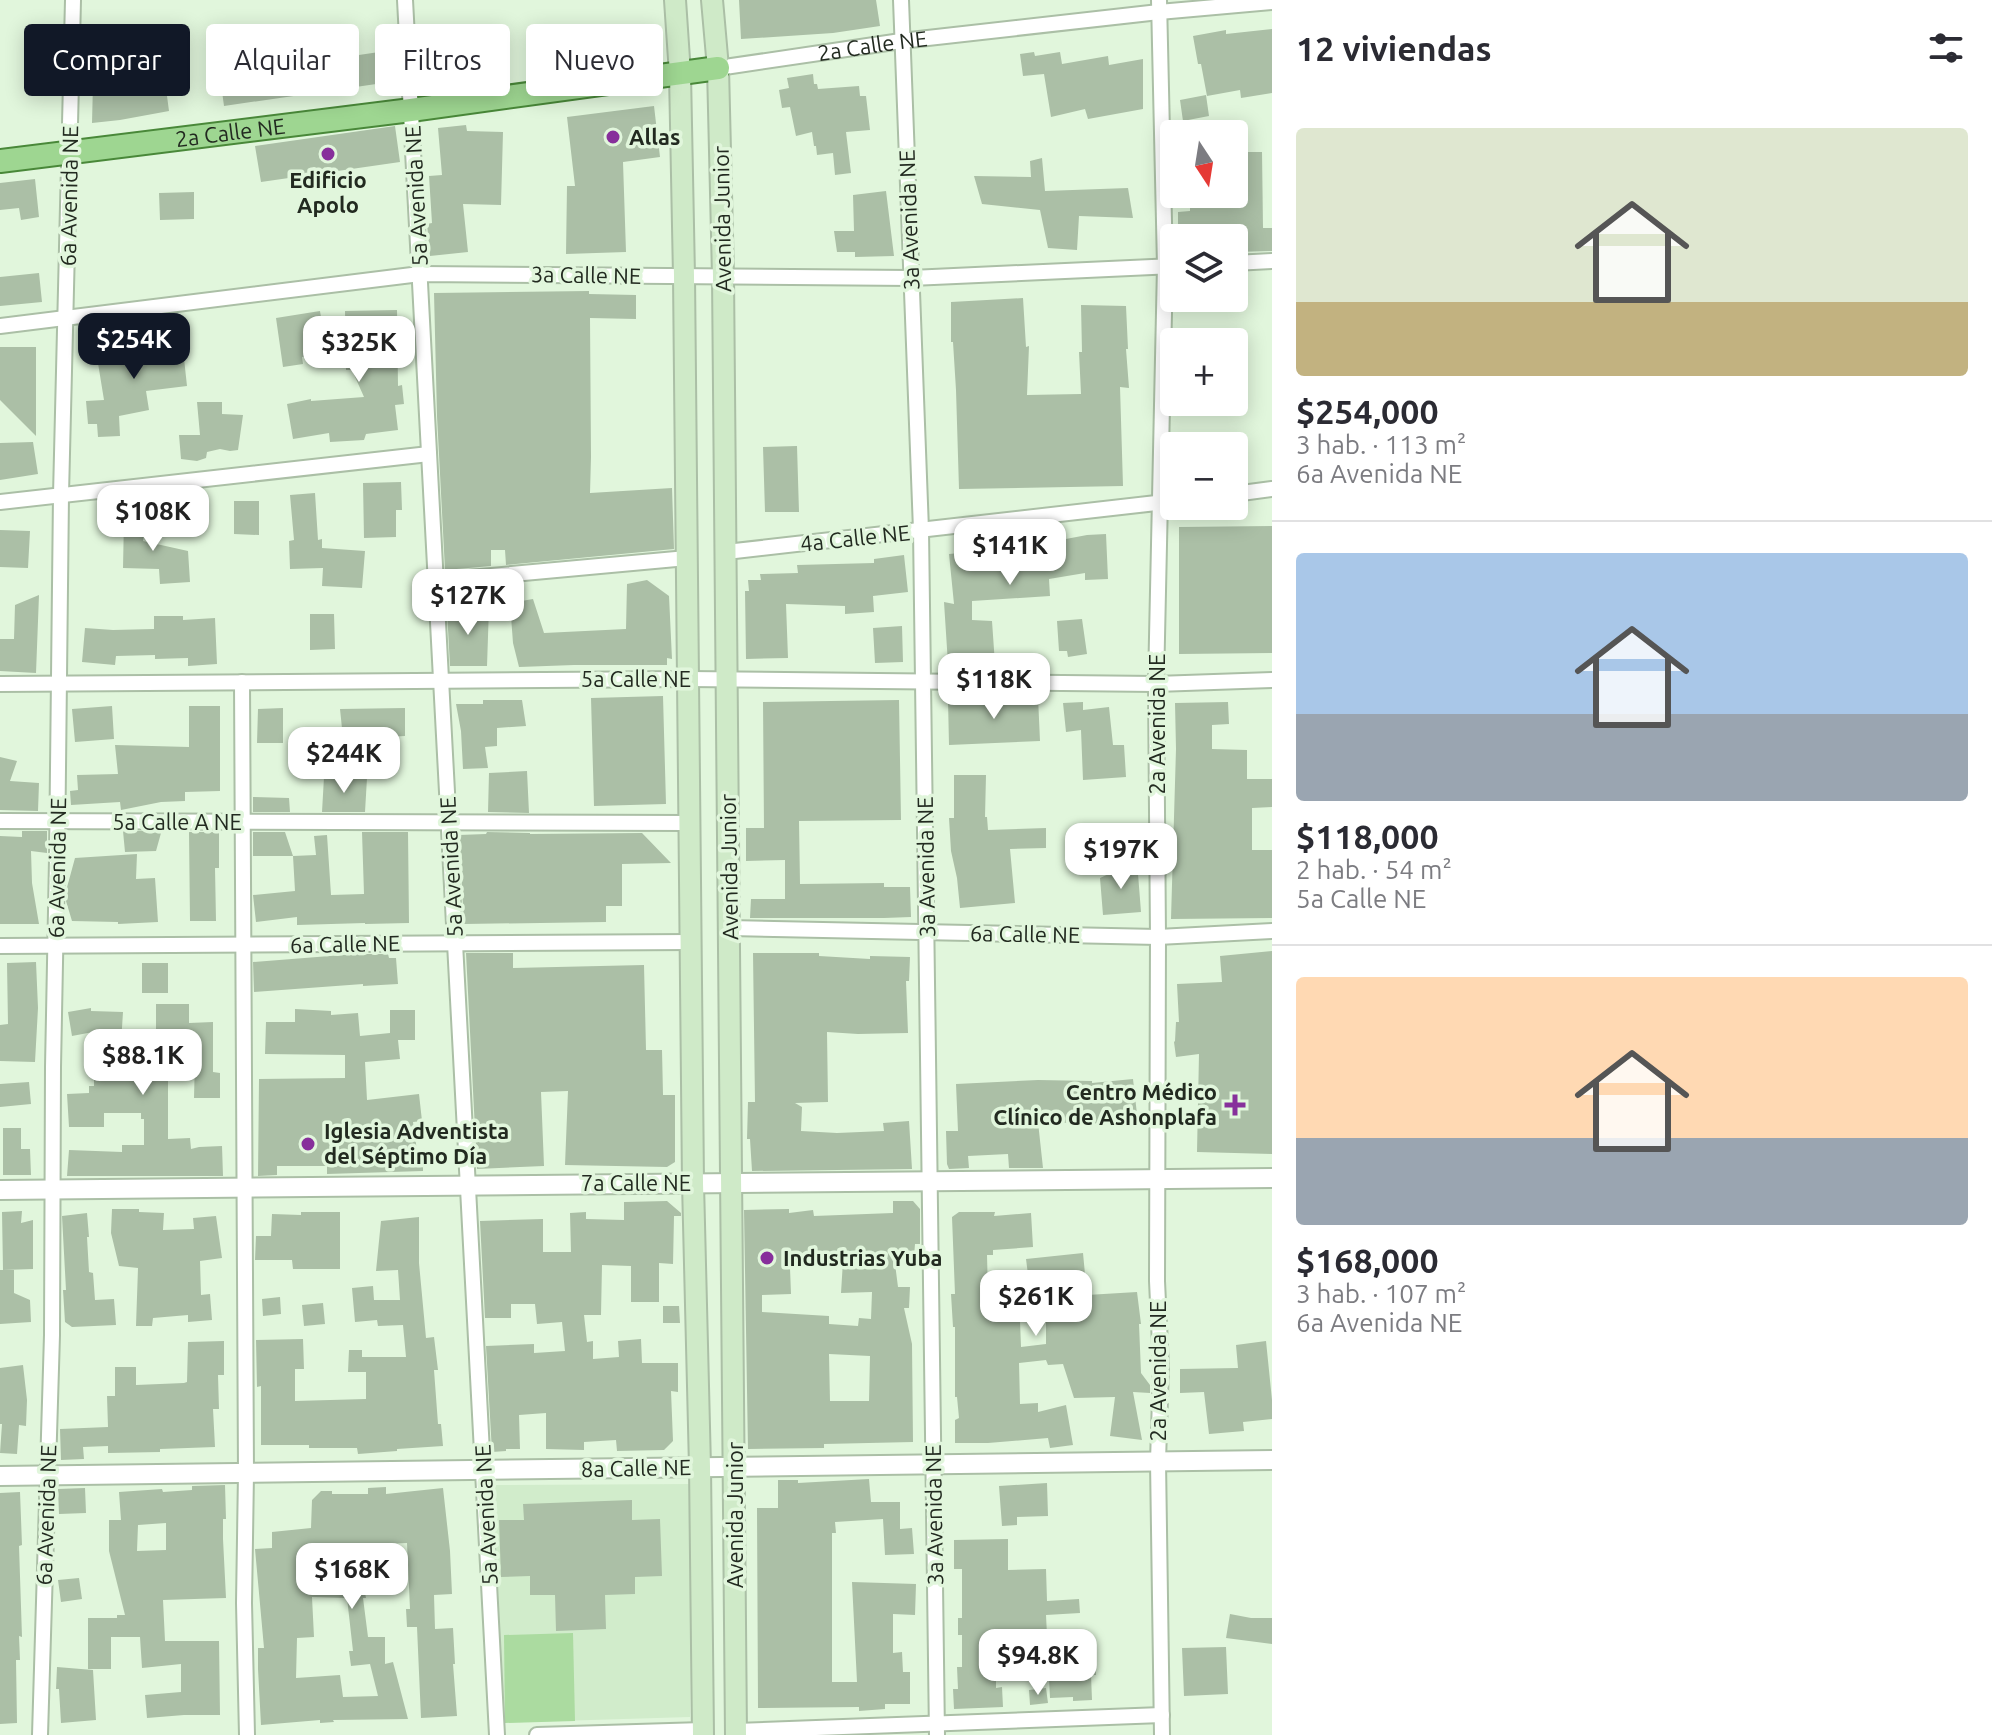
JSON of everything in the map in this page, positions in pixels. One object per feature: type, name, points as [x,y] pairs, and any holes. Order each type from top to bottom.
[{"type":"main road","name":"Avenida Junior","points":[[675,0],[680,74],[684,276],[693,1183],[703,1733]]},
{"type":"main road","name":"Avenida Junior","points":[[712,0],[718,68],[723,276],[736,1733]]},
{"type":"main road","name":"2a Calle NE","points":[[0,161],[718,68]]},
{"type":"street","name":"6a Avenida NE","points":[[40,1735],[52,1335],[61,495],[73,0]]},
{"type":"street","name":"5a Avenida NE","points":[[405,0],[497,1735]]},
{"type":"street","name":"3a Avenida NE","points":[[901,0],[921,530],[937,1730]]},
{"type":"street","name":"2a Calle NE","points":[[718,68],[1159,6],[1272,2]]},
{"type":"street","name":"2a Avenida NE","points":[[1159,6],[1167,224]]},
{"type":"street","points":[[1248,262],[1272,261]]},
{"type":"street","name":"3a Calle NE","points":[[0,326],[420,274],[911,278],[1160,266]]},
{"type":"street","name":"2a Avenida NE","points":[[1167,432],[1168,312]]},
{"type":"street","points":[[0,502],[429,454]]},
{"type":"street","points":[[1248,492],[1272,489]]},
{"type":"street","name":"4a Calle NE","points":[[726,552],[1160,503]]},
{"type":"street","name":"2a Avenida NE","points":[[1162,1735],[1158,1461],[1161,1367],[1157,1281],[1156,684],[1165,520]]},
{"type":"street","points":[[436,581],[687,558]]},
{"type":"street","name":"5a Calle NE","points":[[0,684],[688,679],[1156,684],[1272,680]]},
{"type":"street","points":[[242,682],[247,1735]]},
{"type":"street","name":"5a Calle A NE","points":[[0,821],[690,823]]},
{"type":"street","name":"6a Calle NE","points":[[730,928],[1158,937],[1272,931]]},
{"type":"street","name":"6a Calle NE","points":[[0,946],[691,942]]},
{"type":"street","name":"7a Calle NE","points":[[0,1190],[1272,1178]]},
{"type":"street","name":"8a Calle NE","points":[[0,1476],[1272,1460]]},
{"type":"street","points":[[736,1733],[937,1730],[1162,1715]]},
{"type":"street","points":[[537,1735],[703,1733]]},
{"type":"shaded area","points":[[692,1484],[690,1717],[489,1723],[485,1485]]},
{"type":"green space","points":[[573,1633],[575,1721],[505,1723],[504,1635]]},
{"type":"building","points":[[739,0],[876,0],[880,26],[833,33],[741,39]]},
{"type":"building","points":[[1272,29],[1272,93],[1241,98],[1240,90],[1207,96],[1193,36],[1226,30],[1226,34]]},
{"type":"building","points":[[1034,52],[1035,56],[1060,52],[1062,64],[1108,56],[1109,65],[1143,59],[1143,109],[1088,119],[1085,109],[1051,117],[1044,74],[1023,76],[1020,54]]},
{"type":"building","points":[[375,53],[375,84],[359,86],[359,55]]},
{"type":"building","points":[[813,74],[818,89],[859,86],[860,96],[866,96],[870,130],[846,132],[851,173],[835,175],[833,153],[817,155],[812,132],[796,136],[790,107],[782,108],[779,90],[789,88],[787,78]]},
{"type":"building","points":[[1206,95],[1209,116],[1183,120],[1180,100]]},
{"type":"building","points":[[93,96],[167,96],[169,111],[92,123]]},
{"type":"building","points":[[223,96],[293,96],[224,106]]},
{"type":"building","points":[[654,106],[660,157],[623,162],[626,252],[566,254],[567,186],[575,186],[567,117]]},
{"type":"building","points":[[466,125],[467,131],[503,132],[501,205],[463,204],[468,252],[430,256],[427,224],[432,223],[429,176],[442,175],[438,128]]},
{"type":"building","name":"Edificio Apolo","points":[[395,126],[400,162],[261,182],[255,146]]},
{"type":"building","points":[[1248,152],[1262,152],[1263,228],[1272,228],[1272,251],[1248,252],[1248,224],[1178,224],[1178,212],[1190,211],[1190,208],[1248,208]]},
{"type":"building","points":[[1042,158],[1045,191],[1128,188],[1133,218],[1079,216],[1077,250],[1048,248],[1040,210],[982,204],[974,176],[1031,177],[1030,161]]},
{"type":"building","points":[[35,179],[39,217],[21,220],[19,208],[0,210],[0,183]]},
{"type":"building","points":[[886,191],[894,256],[855,257],[855,252],[837,252],[834,231],[854,231],[853,195]]},
{"type":"building","points":[[194,192],[194,219],[160,220],[159,193]]},
{"type":"building","points":[[39,273],[42,302],[0,306],[0,277]]},
{"type":"building","points":[[589,291],[589,294],[636,295],[636,319],[590,318],[590,493],[672,488],[674,549],[506,565],[505,550],[491,550],[491,566],[445,570],[434,293]]},
{"type":"building","points":[[1023,298],[1026,347],[1029,346],[1027,395],[1081,394],[1081,305],[1126,306],[1129,388],[1120,387],[1123,486],[959,489],[951,302]]},
{"type":"building","points":[[397,310],[398,386],[402,385],[404,404],[395,405],[398,430],[366,434],[364,440],[330,442],[329,433],[293,439],[287,404],[311,399],[364,397],[352,370],[346,370],[345,311]]},
{"type":"building","points":[[320,311],[327,353],[302,357],[303,364],[283,367],[276,318]]},
{"type":"building","points":[[182,340],[187,386],[146,391],[149,410],[119,416],[120,436],[98,437],[97,424],[88,424],[86,401],[104,400],[96,351]]},
{"type":"building","points":[[0,347],[36,347],[36,436],[0,400]]},
{"type":"building","points":[[197,402],[222,402],[222,414],[243,415],[238,450],[207,452],[206,458],[197,461],[181,459],[179,435],[200,435]]},
{"type":"building","points":[[33,442],[38,474],[0,480],[0,443]]},
{"type":"building","points":[[797,446],[799,512],[765,512],[763,447]]},
{"type":"building","points":[[401,482],[402,510],[396,510],[396,537],[364,538],[363,483]]},
{"type":"building","points":[[315,493],[318,540],[322,539],[322,548],[365,551],[362,588],[322,586],[323,568],[290,569],[289,541],[294,540],[290,495]]},
{"type":"building","points":[[234,501],[259,501],[259,535],[234,534]]},
{"type":"building","points":[[124,519],[156,520],[156,533],[144,533],[143,541],[188,551],[190,582],[160,584],[159,569],[123,568]]},
{"type":"building","points":[[1272,526],[1272,653],[1179,654],[1179,527]]},
{"type":"building","points":[[0,530],[30,531],[28,568],[0,567]]},
{"type":"building","points":[[1106,534],[1108,579],[1085,580],[1085,573],[1049,579],[1050,596],[972,601],[972,620],[992,621],[995,664],[948,664],[944,602],[954,604],[949,554],[992,550],[991,545],[1021,544],[1021,558],[1053,556],[1050,542]]},
{"type":"building","points":[[904,555],[908,592],[873,596],[874,612],[845,614],[845,606],[786,604],[788,658],[746,659],[745,591],[749,591],[748,580],[761,580],[760,574],[798,573],[797,565],[874,563],[874,559]]},
{"type":"building","points":[[647,580],[669,596],[672,659],[667,658],[667,665],[519,667],[513,643],[510,603],[533,599],[544,633],[626,629],[627,584]]},
{"type":"building","points":[[39,595],[36,673],[0,671],[0,639],[14,639],[15,605]]},
{"type":"building","points":[[489,607],[487,666],[450,666],[447,611]]},
{"type":"building","points":[[310,614],[334,614],[335,649],[310,650]]},
{"type":"building","points":[[154,616],[183,616],[183,620],[215,618],[217,664],[188,666],[188,658],[155,659],[155,655],[116,656],[115,665],[82,662],[85,628],[154,629]]},
{"type":"building","points":[[1082,619],[1087,654],[1068,657],[1067,651],[1059,651],[1057,621]]},
{"type":"building","points":[[902,626],[903,662],[875,663],[873,628]]},
{"type":"building","points":[[663,696],[666,804],[594,806],[591,698]]},
{"type":"building","points":[[1038,697],[1040,741],[949,745],[948,700]]},
{"type":"building","points":[[483,700],[522,700],[526,726],[497,728],[497,746],[485,747],[488,768],[463,769],[456,704],[483,704]]},
{"type":"building","points":[[899,700],[901,820],[799,821],[800,884],[884,883],[884,887],[910,887],[911,917],[750,918],[751,899],[785,899],[785,860],[746,861],[746,828],[764,828],[763,702]]},
{"type":"building","points":[[1083,702],[1083,710],[1109,707],[1113,745],[1124,745],[1126,777],[1083,780],[1081,730],[1066,732],[1063,703]]},
{"type":"building","points":[[1228,702],[1229,724],[1212,725],[1212,749],[1247,750],[1247,779],[1272,779],[1272,807],[1252,808],[1252,850],[1272,850],[1272,918],[1171,919],[1175,703]]},
{"type":"building","points":[[112,706],[114,739],[75,742],[72,709]]},
{"type":"building","points":[[189,706],[220,706],[220,791],[185,792],[185,801],[121,810],[120,802],[71,805],[70,791],[78,790],[77,775],[118,774],[115,745],[189,747]]},
{"type":"building","points":[[283,708],[283,743],[257,743],[258,709]]},
{"type":"building","points":[[405,708],[405,736],[387,737],[387,752],[374,753],[374,735],[343,738],[340,709]]},
{"type":"building","points":[[0,757],[17,761],[10,781],[39,783],[38,811],[0,810]]},
{"type":"building","points":[[527,771],[529,813],[488,812],[489,773]]},
{"type":"building","points":[[954,775],[986,775],[985,817],[988,830],[1046,828],[1046,848],[1010,849],[1015,903],[960,908],[949,818],[954,818]]},
{"type":"building","points":[[324,777],[367,778],[365,812],[322,812]]},
{"type":"building","points":[[253,797],[289,798],[290,812],[253,812]]},
{"type":"building","points":[[22,831],[47,831],[47,853],[31,851],[32,883],[39,924],[0,924],[0,836],[22,837]]},
{"type":"building","points":[[123,831],[161,833],[156,851],[125,852]]},
{"type":"building","points":[[189,832],[219,832],[219,868],[215,868],[216,921],[190,921]]},
{"type":"building","points":[[253,832],[285,832],[293,856],[253,856]]},
{"type":"building","points":[[362,832],[408,832],[409,923],[297,925],[297,917],[256,922],[253,895],[295,891],[293,856],[316,855],[314,836],[327,835],[331,895],[364,894]]},
{"type":"building","points":[[487,832],[642,833],[671,863],[622,864],[622,906],[606,906],[606,922],[464,924],[459,835]]},
{"type":"building","points":[[137,854],[136,879],[155,878],[158,922],[118,924],[72,921],[66,891],[75,858]]},
{"type":"building","points":[[1137,861],[1141,912],[1103,915],[1100,878]]},
{"type":"building","points":[[1272,951],[1272,1154],[1197,1152],[1199,1054],[1176,1057],[1174,1042],[1176,1022],[1179,1022],[1177,984],[1222,982],[1220,956]]},
{"type":"building","points":[[466,953],[513,953],[513,968],[644,965],[646,1050],[662,1050],[663,1095],[675,1095],[675,1162],[667,1167],[565,1165],[568,1091],[541,1092],[544,1166],[477,1169]]},
{"type":"building","points":[[753,953],[819,953],[819,956],[870,959],[870,956],[910,957],[909,981],[906,981],[908,1033],[827,1032],[828,1102],[795,1103],[802,1107],[801,1131],[884,1131],[883,1123],[909,1121],[912,1169],[752,1171],[750,1139],[747,1139],[748,1102],[755,1102]]},
{"type":"building","points":[[388,954],[389,958],[396,958],[398,984],[254,992],[253,962]]},
{"type":"building","points":[[36,962],[38,1008],[35,1062],[0,1061],[0,1025],[8,1024],[7,963]]},
{"type":"building","points":[[142,963],[168,963],[168,993],[142,993]]},
{"type":"building","points":[[156,1004],[189,1004],[189,1023],[213,1022],[213,1072],[220,1073],[220,1098],[194,1098],[195,1058],[168,1058],[168,1139],[190,1138],[191,1149],[222,1146],[223,1176],[67,1176],[69,1150],[122,1152],[122,1145],[144,1145],[144,1119],[141,1119],[141,1113],[104,1113],[104,1127],[69,1127],[67,1094],[89,1093],[89,1086],[94,1086],[94,1060],[91,1059],[93,1032],[72,1036],[68,1012],[91,1008],[91,1011],[123,1012],[119,1075],[156,1075]]},
{"type":"building","points":[[295,1009],[331,1011],[331,1015],[358,1013],[360,1036],[390,1033],[390,1010],[415,1010],[415,1040],[398,1040],[400,1059],[365,1062],[367,1100],[419,1094],[422,1121],[413,1122],[417,1151],[423,1151],[423,1171],[327,1174],[327,1166],[277,1166],[277,1175],[258,1176],[259,1079],[345,1078],[345,1055],[265,1054],[266,1022],[295,1022]]},
{"type":"building","points":[[1133,1079],[1138,1123],[1114,1126],[1038,1122],[1043,1168],[1009,1168],[1008,1154],[968,1156],[969,1168],[949,1169],[946,1131],[958,1131],[956,1084],[1038,1080],[1092,1083]]},
{"type":"building","points":[[29,1082],[31,1104],[0,1107],[0,1084]]},
{"type":"building","points":[[3,1128],[21,1128],[21,1149],[30,1149],[31,1175],[3,1175]]},
{"type":"building","points":[[667,1201],[681,1216],[674,1216],[673,1264],[659,1263],[659,1302],[631,1302],[631,1266],[602,1265],[601,1315],[584,1315],[587,1342],[593,1341],[593,1359],[619,1357],[618,1341],[641,1339],[642,1363],[678,1363],[678,1392],[671,1391],[673,1441],[664,1450],[617,1451],[616,1440],[584,1442],[584,1450],[546,1449],[546,1413],[519,1415],[520,1449],[492,1452],[486,1346],[534,1344],[534,1353],[565,1351],[562,1322],[537,1324],[535,1304],[511,1304],[511,1318],[485,1318],[480,1221],[543,1219],[543,1252],[571,1252],[570,1213],[586,1212],[586,1219],[624,1220],[624,1202]]},
{"type":"building","points":[[893,1201],[913,1201],[920,1209],[920,1244],[915,1244],[914,1257],[894,1256],[898,1287],[910,1287],[909,1308],[904,1308],[912,1344],[913,1442],[748,1449],[744,1210],[789,1209],[789,1213],[813,1210],[814,1216],[893,1213]],"holes":[[[843,1261],[841,1293],[872,1292],[871,1319],[859,1318],[858,1326],[829,1324],[829,1316],[762,1312],[762,1295],[791,1294],[790,1268]],[[829,1354],[870,1356],[869,1401],[830,1401]]]},
{"type":"building","points":[[112,1209],[164,1213],[163,1230],[194,1229],[193,1218],[216,1216],[222,1258],[200,1261],[201,1295],[210,1294],[212,1320],[188,1322],[188,1315],[153,1318],[152,1326],[136,1326],[138,1268],[119,1266],[111,1233]]},
{"type":"building","points":[[22,1211],[21,1223],[33,1220],[33,1269],[3,1270],[2,1212]]},
{"type":"building","points":[[301,1212],[340,1212],[340,1269],[293,1269],[292,1260],[255,1260],[256,1236],[271,1236],[272,1214],[301,1215]]},
{"type":"building","points":[[959,1212],[995,1212],[994,1216],[1031,1213],[1033,1247],[993,1250],[993,1255],[987,1255],[988,1293],[1030,1290],[1026,1259],[1083,1253],[1087,1295],[1137,1292],[1141,1324],[1141,1373],[1150,1385],[1150,1393],[1133,1392],[1142,1440],[1110,1436],[1115,1397],[1074,1398],[1063,1364],[1048,1365],[1046,1360],[1019,1363],[1020,1404],[1038,1403],[1038,1412],[1066,1405],[1073,1445],[1050,1448],[1048,1438],[955,1443],[955,1420],[959,1418],[955,1397],[955,1327],[951,1294],[955,1294],[952,1217]],"holes":[[[1046,1319],[1046,1344],[1021,1347],[1020,1321]]]},
{"type":"building","points":[[87,1213],[89,1272],[93,1273],[95,1300],[114,1299],[116,1325],[72,1327],[65,1322],[62,1216]]},
{"type":"building","points":[[419,1217],[419,1263],[426,1338],[434,1337],[438,1370],[434,1370],[438,1424],[441,1424],[443,1446],[358,1454],[357,1448],[261,1445],[261,1386],[257,1387],[256,1340],[303,1339],[304,1369],[295,1369],[295,1401],[366,1399],[366,1372],[348,1372],[349,1350],[362,1350],[362,1357],[406,1357],[403,1325],[378,1326],[377,1320],[355,1322],[352,1288],[373,1286],[374,1300],[400,1300],[398,1270],[376,1271],[381,1221]]},
{"type":"building","points":[[0,1270],[14,1270],[14,1293],[30,1300],[31,1322],[0,1324]]},
{"type":"building","points":[[280,1297],[281,1314],[263,1316],[262,1299]]},
{"type":"building","points":[[323,1303],[325,1324],[304,1326],[302,1305]]},
{"type":"building","points":[[663,1306],[679,1306],[680,1323],[663,1323]]},
{"type":"building","points":[[224,1341],[224,1375],[218,1375],[219,1409],[213,1409],[215,1447],[108,1453],[108,1446],[83,1447],[84,1459],[61,1460],[60,1429],[108,1427],[107,1396],[115,1396],[115,1367],[136,1367],[136,1385],[184,1383],[187,1382],[188,1342]]},
{"type":"building","points":[[1266,1341],[1272,1419],[1243,1422],[1244,1431],[1209,1434],[1204,1392],[1180,1393],[1180,1369],[1238,1368],[1236,1345]]},
{"type":"building","points":[[23,1365],[26,1426],[19,1425],[17,1454],[0,1453],[0,1368]]},
{"type":"building","points":[[869,1479],[871,1502],[900,1502],[900,1529],[912,1528],[914,1554],[885,1555],[883,1519],[835,1522],[836,1533],[832,1533],[832,1682],[857,1682],[852,1582],[916,1584],[915,1615],[893,1614],[893,1653],[902,1652],[903,1672],[910,1672],[910,1704],[885,1704],[885,1709],[859,1711],[859,1707],[758,1708],[757,1508],[778,1508],[778,1480],[798,1480],[798,1483]]},
{"type":"building","points":[[1047,1483],[1048,1516],[1017,1517],[1017,1525],[1002,1526],[999,1486]]},
{"type":"building","points":[[225,1485],[223,1539],[226,1598],[163,1600],[165,1641],[219,1641],[220,1715],[147,1718],[145,1695],[181,1692],[181,1664],[142,1668],[140,1637],[111,1637],[111,1669],[88,1669],[88,1618],[125,1615],[109,1551],[109,1520],[121,1520],[119,1492],[192,1490],[192,1486]],"holes":[[[166,1523],[166,1550],[137,1551],[138,1525]]]},
{"type":"building","points":[[386,1487],[386,1494],[443,1488],[452,1594],[434,1595],[435,1629],[453,1628],[457,1716],[421,1718],[417,1627],[407,1627],[406,1609],[410,1609],[407,1543],[356,1545],[366,1598],[363,1598],[368,1637],[385,1637],[385,1664],[393,1662],[408,1719],[333,1720],[320,1723],[320,1720],[261,1725],[258,1648],[264,1648],[255,1549],[272,1548],[272,1532],[311,1528],[312,1500],[321,1491],[368,1494],[368,1488]],"holes":[[[312,1597],[347,1598],[353,1651],[349,1651],[351,1666],[370,1664],[378,1696],[343,1697],[340,1675],[296,1678],[297,1638],[314,1637]]]},
{"type":"building","points":[[85,1488],[86,1513],[59,1514],[58,1489]]},
{"type":"building","points":[[20,1492],[22,1637],[19,1636],[20,1660],[16,1660],[17,1723],[0,1724],[0,1493]]},
{"type":"building","points":[[632,1500],[632,1520],[660,1519],[662,1576],[635,1577],[635,1594],[605,1595],[606,1629],[556,1631],[555,1595],[530,1595],[530,1576],[501,1577],[499,1520],[524,1520],[523,1504]]},
{"type":"building","points":[[1008,1539],[1008,1570],[1046,1569],[1047,1601],[1079,1599],[1080,1613],[1046,1615],[1047,1635],[1008,1637],[1008,1661],[996,1662],[996,1688],[1002,1687],[1003,1707],[954,1709],[953,1689],[958,1689],[957,1667],[962,1667],[962,1635],[958,1635],[958,1618],[962,1618],[962,1569],[954,1569],[954,1540]]},
{"type":"building","points":[[79,1578],[82,1599],[61,1602],[58,1580]]},
{"type":"building","points":[[1230,1614],[1272,1618],[1272,1644],[1226,1638]]},
{"type":"building","points":[[1226,1647],[1228,1694],[1184,1696],[1182,1648]]},
{"type":"building","points":[[1095,1657],[1096,1675],[1091,1675],[1092,1700],[1050,1698],[1048,1660]]},
{"type":"building","points":[[57,1667],[93,1670],[96,1720],[61,1723],[59,1689],[56,1689]]},
{"type":"building","points":[[1046,1688],[1048,1703],[1030,1705],[1029,1690]]},
{"type":"place","name":"Allas","points":[[613,137]]},
{"type":"place","name":"Edificio Apolo","points":[[328,154]]},
{"type":"place","name":"Centro Médico Clínico de Ashonplafa","points":[[1235,1105]]},
{"type":"place","name":"Iglesia Adventista del Séptimo Día","points":[[308,1144]]},
{"type":"place","name":"Industrias Yuba","points":[[767,1258]]}]
